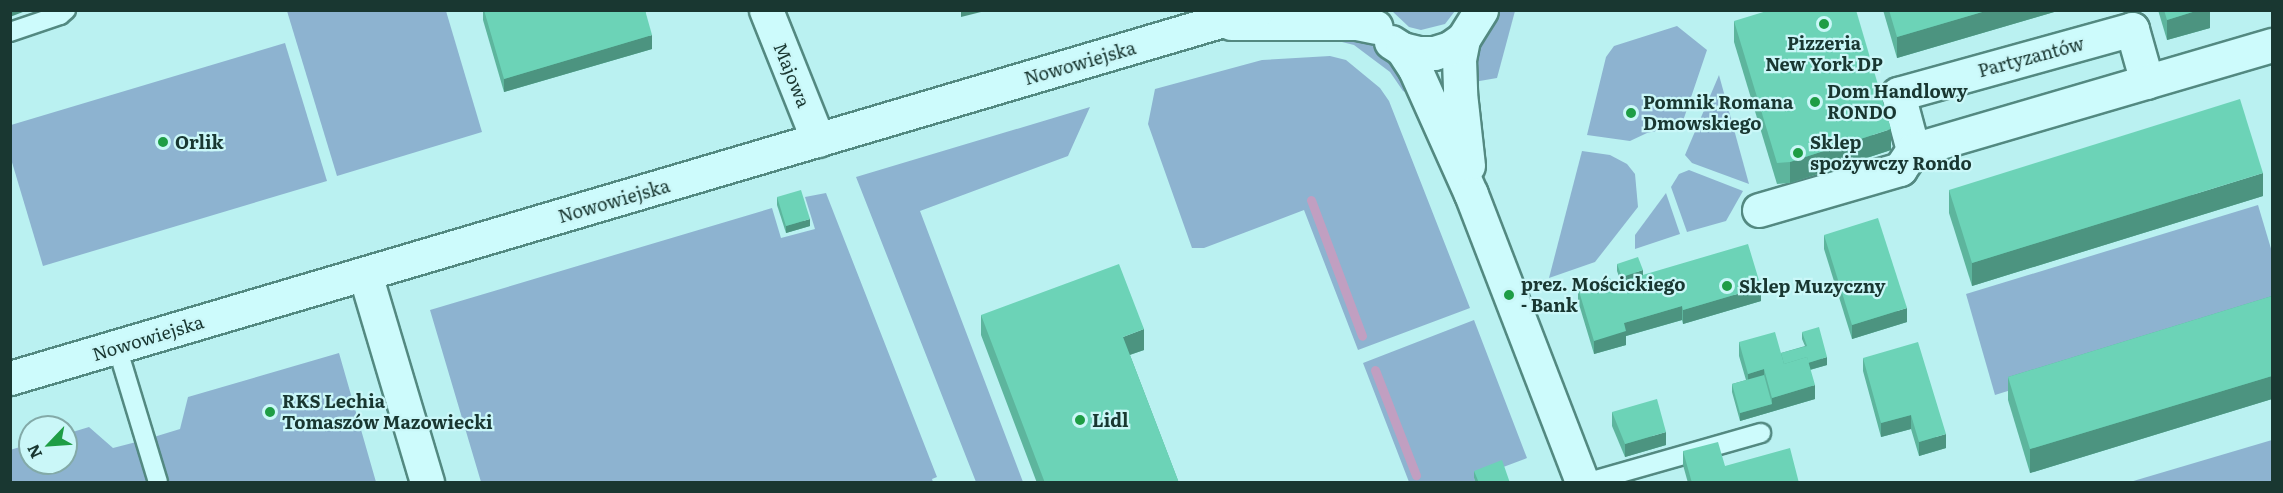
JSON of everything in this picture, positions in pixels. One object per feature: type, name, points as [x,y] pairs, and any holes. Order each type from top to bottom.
[{"type":"street","name":"Majowa","points":[[766,10],[818,140]]},
{"type":"street","name":"Nowowiejska","points":[[10,378],[1218,24],[1257,10]]},
{"type":"street","points":[[1471,194],[1460,93],[1459,60],[1464,39],[1481,10]]},
{"type":"street","name":"Nowowiejska","points":[[1218,24],[1345,23],[1372,19]]},
{"type":"street","points":[[1372,19],[1388,40],[1402,49],[1415,69],[1471,194],[1582,483]]},
{"type":"street","name":"Partyzantów","points":[[1913,150],[1898,94],[2132,29],[2147,82]]},
{"type":"street","points":[[1402,49],[1434,53],[1464,39]]},
{"type":"street","points":[[1759,210],[1900,169],[1913,150],[2272,45]]},
{"type":"street","points":[[365,274],[427,483]]},
{"type":"lane","points":[[10,32],[60,15],[66,10]]},
{"type":"lane","points":[[117,347],[158,483]]},
{"type":"lane","points":[[1589,483],[1761,433]]},
{"type":"shaded area","points":[[287,11],[446,11],[482,132],[337,176]]},
{"type":"shaded area","points":[[1392,11],[1455,11],[1445,24],[1421,30],[1409,27]]},
{"type":"shaded area","points":[[1495,11],[1515,11],[1497,78],[1468,83],[1474,48]]},
{"type":"shaded area","points":[[1677,26],[1707,50],[1683,121],[1671,128],[1647,133],[1630,141],[1587,135],[1606,57],[1614,46]]},
{"type":"shaded area","points":[[1331,34],[1365,39],[1379,52],[1398,64],[1410,94],[1403,91],[1390,72],[1354,45],[1334,40]]},
{"type":"shaded area","name":"Orlik","points":[[285,43],[327,181],[43,266],[11,159],[11,125]]},
{"type":"shaded area","points":[[1330,56],[1346,60],[1380,88],[1389,101],[1470,308],[1358,350],[1304,210],[1204,248],[1192,248],[1148,124],[1155,89],[1262,60]]},
{"type":"shaded area","points":[[1719,75],[1749,184],[1692,163],[1685,155]]},
{"type":"shaded area","points":[[1090,107],[1068,156],[920,211],[1023,482],[976,482],[856,177]]},
{"type":"shaded area","points":[[1582,151],[1610,155],[1627,164],[1635,174],[1638,207],[1595,262],[1549,278]]},
{"type":"shaded area","points":[[1689,170],[1743,191],[1726,221],[1687,232],[1671,187],[1679,174]]},
{"type":"shaded area","points":[[826,193],[937,477],[932,479],[933,482],[481,482],[430,310],[772,208],[781,238],[815,229],[805,197]]},
{"type":"shaded area","points":[[1666,193],[1680,234],[1635,249],[1635,235]]},
{"type":"shaded area","points":[[2258,205],[2272,252],[2272,308],[1995,395],[1966,294]]},
{"type":"shaded area","points":[[1474,320],[1527,458],[1474,478],[1476,482],[1409,482],[1363,363]]},
{"type":"shaded area","name":"RKS Lechia Tomaszów Mazowiecki","points":[[339,353],[376,482],[11,482],[10,450],[18,448],[18,475],[78,475],[78,430],[89,427],[113,448],[144,440],[180,429],[188,397]]},
{"type":"shaded area","points":[[2272,440],[2272,482],[2130,482]]},
{"type":"building","points":[[484,10],[645,10],[652,35],[504,79]]},
{"type":"building","name":"Dom Handlowy RONDO","points":[[1770,10],[1856,10],[1891,129],[1790,162],[1777,163],[1734,21]]},
{"type":"building","points":[[1889,10],[1989,10],[1897,37]]},
{"type":"building","points":[[2164,10],[2199,10],[2167,20]]},
{"type":"building","points":[[2240,99],[2263,173],[1972,263],[1949,190]]},
{"type":"building","points":[[801,190],[810,219],[786,226],[777,197]]},
{"type":"building","points":[[1878,218],[1907,308],[1852,325],[1824,235]]},
{"type":"building","points":[[1748,244],[1761,287],[1683,310],[1682,306],[1624,323],[1626,331],[1594,341],[1578,288],[1610,278],[1612,284]]},
{"type":"building","points":[[1638,257],[1643,270],[1622,277],[1617,264]]},
{"type":"building","name":"Lidl","points":[[1119,264],[1144,329],[1123,337],[1179,483],[1045,483],[981,315]]},
{"type":"building","points":[[2272,296],[2272,376],[2030,449],[2008,377]]},
{"type":"building","points":[[1819,327],[1827,357],[1808,363],[1807,357],[1784,364],[1781,353],[1807,346],[1802,332]]},
{"type":"building","points":[[1775,332],[1784,364],[1807,357],[1815,385],[1772,398],[1764,369],[1748,374],[1739,342]]},
{"type":"building","points":[[1918,342],[1946,434],[1919,442],[1911,415],[1881,423],[1863,358]]},
{"type":"building","points":[[1764,375],[1772,404],[1740,413],[1732,384]]},
{"type":"building","points":[[1657,399],[1666,432],[1625,444],[1612,412]]},
{"type":"building","points":[[1718,442],[1725,466],[1790,448],[1799,483],[1692,483],[1683,451]]},
{"type":"building","points":[[1502,460],[1510,483],[1479,483],[1474,471]]},
{"type":"waterway","points":[[1311,200],[1362,336]]},
{"type":"waterway","points":[[1375,370],[1416,475]]},
{"type":"place","name":"Pizzeria New York DP","points":[[1824,24]]},
{"type":"place","name":"Dom Handlowy RONDO","points":[[1815,102]]},
{"type":"place","name":"Pomnik Romana Dmowskiego","points":[[1631,113]]},
{"type":"place","name":"Orlik","points":[[163,142]]},
{"type":"place","name":"Sklep spożywczy Rondo","points":[[1798,153]]},
{"type":"place","name":"Sklep Muzyczny","points":[[1727,286]]},
{"type":"place","name":"prez. Mościckiego - Bank","points":[[1509,295]]},
{"type":"place","name":"RKS Lechia Tomaszów Mazowiecki","points":[[270,412]]},
{"type":"place","name":"Lidl","points":[[1080,420]]}]
